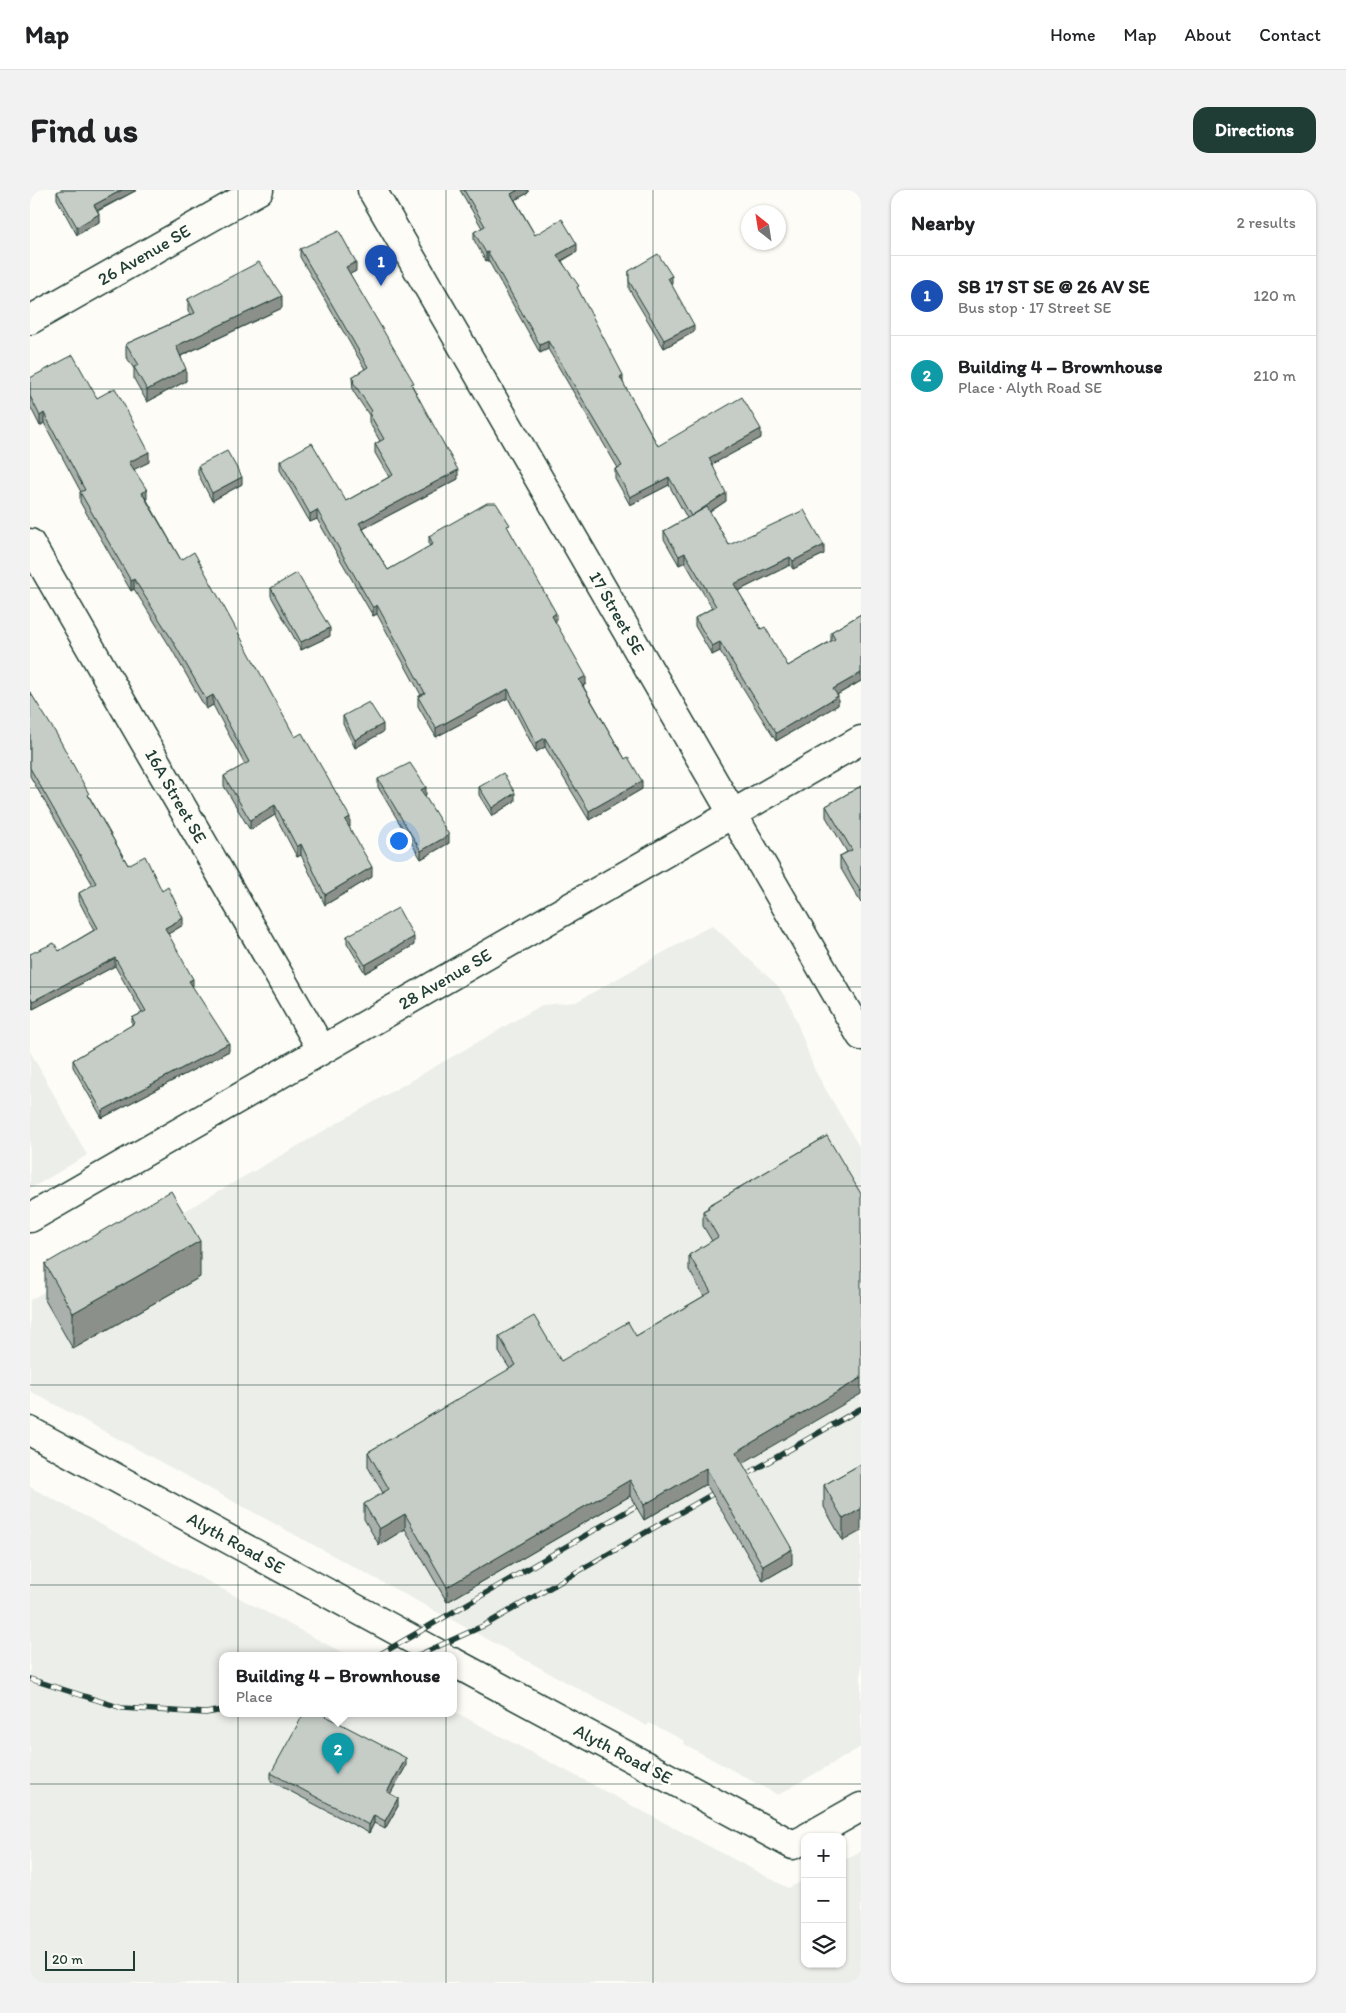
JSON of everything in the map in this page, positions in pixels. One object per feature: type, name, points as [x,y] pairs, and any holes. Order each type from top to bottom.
[{"type":"street","name":"26 Avenue SE","points":[[30,320],[259,190]]},
{"type":"street","name":"17 Street SE","points":[[372,190],[861,1036]]},
{"type":"street","name":"16A Street SE","points":[[30,543],[322,1050]]},
{"type":"street","name":"28 Avenue SE","points":[[30,1218],[861,740]]},
{"type":"street","name":"Alyth Road SE","points":[[30,1431],[435,1652]]},
{"type":"street","name":"Alyth Road SE","points":[[457,1664],[801,1839]]},
{"type":"street","points":[[815,1833],[861,1807]]},
{"type":"shaded area","points":[[712,925],[777,985],[790,1004],[815,1071],[861,1150],[861,1747],[778,1795],[684,1744],[685,1741],[649,1723],[647,1726],[30,1391],[30,1300],[542,1005],[576,1002]]},
{"type":"shaded area","points":[[30,1051],[87,1155],[30,1189]]},
{"type":"shaded area","points":[[30,1487],[341,1652],[219,1652],[219,1717],[457,1717],[457,1713],[788,1888],[801,1882],[801,1968],[846,1968],[846,1859],[861,1851],[861,1983],[30,1983]]},
{"type":"building","points":[[61,190],[122,190],[94,205],[99,214],[77,227],[57,192]]},
{"type":"building","points":[[464,190],[518,190],[511,194],[535,235],[562,219],[577,244],[557,255],[579,286],[577,287],[623,375],[620,377],[658,446],[742,397],[761,429],[709,458],[726,493],[691,516],[669,477],[630,497],[615,469],[622,466],[548,341],[540,345],[488,252],[486,253],[474,232],[485,226]]},
{"type":"building","points":[[339,231],[356,262],[346,267],[414,383],[411,384],[458,470],[359,523],[388,570],[433,544],[429,536],[487,503],[496,503],[510,525],[507,526],[556,613],[552,616],[586,676],[579,680],[625,759],[628,757],[642,781],[589,811],[545,738],[536,743],[508,689],[436,728],[418,697],[425,693],[377,605],[373,608],[317,510],[310,514],[280,461],[312,443],[346,501],[393,475],[375,444],[384,439],[369,413],[372,411],[353,382],[352,377],[368,367],[300,249]]},
{"type":"building","points":[[658,254],[672,276],[668,278],[694,325],[664,340],[629,281],[629,271]]},
{"type":"building","points":[[259,262],[282,296],[176,346],[186,369],[147,390],[134,367],[139,365],[126,344],[195,313],[188,299]]},
{"type":"building","points":[[73,355],[97,398],[115,388],[149,452],[129,462],[147,490],[142,493],[181,560],[194,552],[295,737],[302,733],[350,817],[345,820],[372,867],[325,895],[301,844],[297,847],[275,805],[250,820],[224,776],[249,762],[213,695],[206,699],[134,579],[131,581],[80,492],[85,490],[44,413],[40,416],[30,396],[30,378]]},
{"type":"building","points":[[227,451],[242,477],[212,493],[198,466]]},
{"type":"building","points":[[707,507],[729,545],[804,510],[824,545],[793,561],[790,557],[734,584],[761,629],[765,627],[788,666],[835,639],[831,632],[861,614],[861,673],[833,689],[838,696],[776,733],[720,642],[712,646],[695,618],[716,606],[685,553],[679,556],[664,531]]},
{"type":"building","points":[[297,573],[330,628],[301,642],[271,588]]},
{"type":"building","points":[[30,692],[57,735],[88,795],[128,865],[145,856],[162,891],[168,887],[183,918],[165,928],[193,979],[189,981],[229,1043],[102,1111],[73,1060],[135,1023],[132,1018],[146,1011],[115,958],[33,1001],[30,996],[30,954],[54,943],[59,951],[98,928],[79,893],[96,883],[30,768]]},
{"type":"building","points":[[369,702],[383,724],[355,740],[343,716]]},
{"type":"building","points":[[410,763],[426,787],[421,790],[449,835],[421,851],[378,779]]},
{"type":"building","points":[[503,773],[515,793],[492,808],[479,787]]},
{"type":"building","points":[[861,786],[861,892],[840,856],[852,850],[826,806]]},
{"type":"building","points":[[398,908],[414,937],[365,965],[347,936]]},
{"type":"building","points":[[827,1136],[861,1194],[861,1378],[736,1452],[792,1549],[763,1566],[706,1468],[644,1505],[630,1480],[447,1587],[405,1514],[379,1529],[364,1504],[389,1489],[368,1452],[516,1365],[499,1336],[534,1316],[561,1361],[628,1322],[636,1336],[711,1292],[689,1255],[718,1237],[703,1211],[709,1208],[708,1206]]},
{"type":"building","points":[[171,1191],[200,1241],[73,1313],[45,1264]]},
{"type":"building","points":[[861,1464],[861,1509],[843,1519],[824,1485]]},
{"type":"building","points":[[302,1717],[328,1717],[406,1758],[387,1792],[398,1798],[385,1821],[374,1815],[369,1825],[271,1773]]},
{"type":"railway","points":[[426,1652],[485,1625],[860,1409]]},
{"type":"railway","points":[[384,1652],[636,1506]]},
{"type":"railway","points":[[30,1679],[122,1708],[206,1713],[219,1711]]},
{"type":"place","name":"SB 17 ST SE @ 26 AV SE","points":[[381,286]]},
{"type":"place","name":"Building 4 – Brownhouse","points":[[338,1774]]}]
